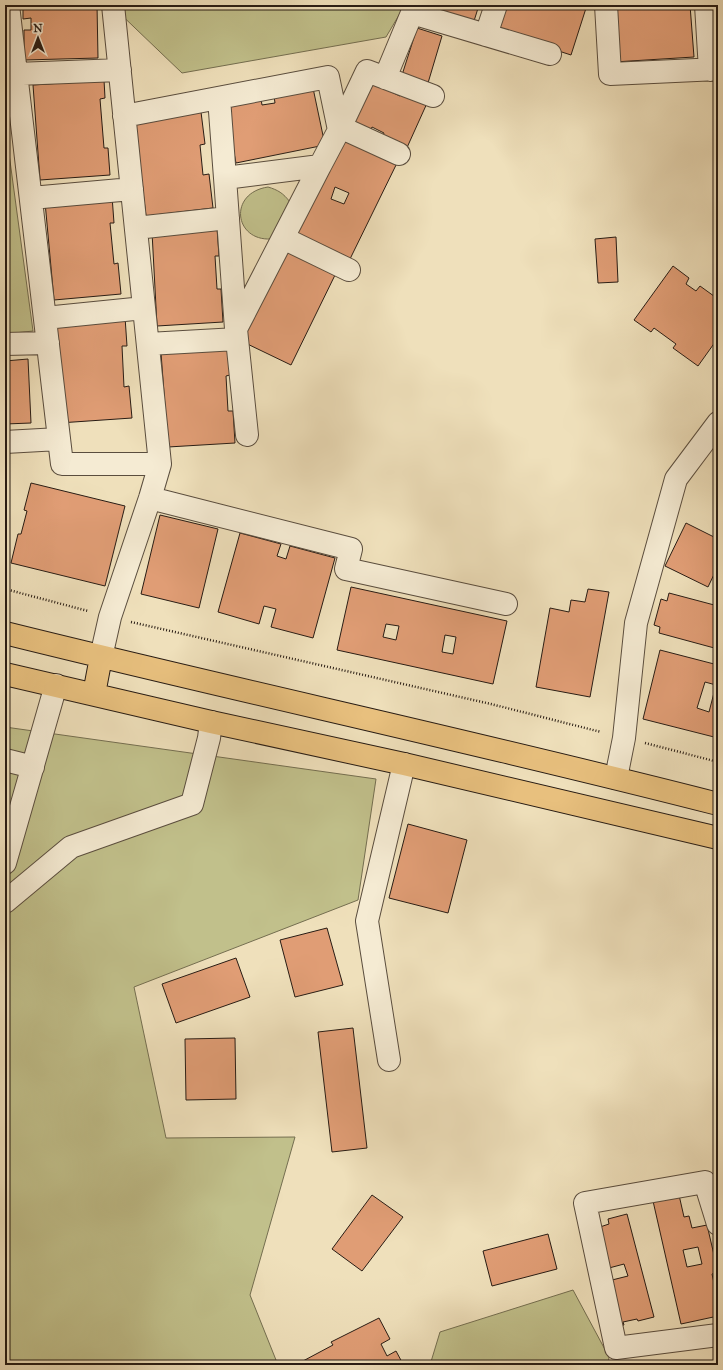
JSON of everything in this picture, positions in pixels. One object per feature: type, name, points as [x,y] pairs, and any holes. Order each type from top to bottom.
[{"type":"main road","points":[[5,632],[616,778],[718,804]]},
{"type":"main road","points":[[94,694],[101,656]]},
{"type":"main road","points":[[5,674],[211,722],[404,764],[718,838]]},
{"type":"street","points":[[8,5],[13,84],[31,198],[62,464],[160,464]]},
{"type":"street","points":[[101,656],[110,618],[160,464],[113,5]]},
{"type":"street","points":[[486,35],[496,5]]},
{"type":"street","points":[[606,5],[610,74],[714,69],[706,5]]},
{"type":"street","points":[[385,78],[414,9],[486,35],[550,54]]},
{"type":"street","points":[[13,84],[120,70]]},
{"type":"street","points":[[236,334],[367,71],[433,96]]},
{"type":"street","points":[[124,116],[328,77],[339,129]]},
{"type":"street","points":[[219,98],[236,334],[247,435]]},
{"type":"street","points":[[339,129],[399,154]]},
{"type":"street","points":[[225,178],[320,166]]},
{"type":"street","points":[[31,198],[132,189]]},
{"type":"street","points":[[136,228],[228,218]]},
{"type":"street","points":[[283,238],[349,270]]},
{"type":"street","points":[[45,318],[144,308]]},
{"type":"street","points":[[148,344],[236,334]]},
{"type":"street","points":[[5,344],[48,342]]},
{"type":"street","points":[[616,778],[624,738],[636,623],[676,479],[718,423]]},
{"type":"street","points":[[5,442],[59,439]]},
{"type":"street","points":[[150,498],[350,549],[346,569],[506,604]]},
{"type":"street","points":[[5,863],[56,685]]},
{"type":"street","points":[[5,902],[71,847],[192,804],[209,738],[211,722]]},
{"type":"street","points":[[5,760],[32,768]]},
{"type":"street","points":[[389,1060],[367,921],[404,764]]},
{"type":"street","points":[[718,1224],[705,1182],[585,1203],[616,1348],[718,1335]]},
{"type":"path","points":[[5,589],[110,618],[491,704],[718,762]]},
{"type":"shaded area","points":[[111,5],[405,5],[386,37],[182,73]]},
{"type":"shaded area","points":[[5,124],[33,331],[5,334]]},
{"type":"shaded area","points":[[268,187],[280,192],[290,202],[271,239],[259,238],[249,233],[243,225],[241,216],[242,207],[246,198],[255,191]]},
{"type":"shaded area","points":[[5,727],[376,779],[358,900],[134,987],[166,1138],[295,1137],[250,1295],[278,1365],[5,1365]]},
{"type":"shaded area","points":[[573,1290],[609,1357],[608,1365],[430,1365],[440,1332]]},
{"type":"building","points":[[23,5],[97,5],[98,58],[24,60],[24,30],[31,30],[31,18],[23,19]]},
{"type":"building","points":[[424,5],[479,5],[474,21]]},
{"type":"building","points":[[496,5],[587,5],[571,55],[488,28]]},
{"type":"building","points":[[610,5],[690,5],[694,57],[614,62]]},
{"type":"building","points":[[417,28],[442,36],[428,83],[402,75]]},
{"type":"building","points":[[370,75],[389,91],[400,96],[403,90],[428,101],[405,152],[381,141],[384,133],[372,127],[368,136],[347,126]]},
{"type":"building","points":[[104,80],[105,98],[100,99],[104,148],[108,148],[110,175],[40,180],[33,85]]},
{"type":"building","points":[[313,88],[325,145],[236,163],[225,107],[261,99],[262,105],[275,103],[274,96]]},
{"type":"building","points":[[201,112],[205,144],[200,145],[203,175],[209,174],[213,208],[146,216],[134,120]]},
{"type":"building","points":[[345,136],[398,161],[350,259],[297,234]]},
{"type":"building","points":[[335,187],[349,193],[344,204],[331,199]]},
{"type":"building","points":[[112,196],[114,223],[110,223],[114,264],[118,263],[121,294],[54,300],[45,202]]},
{"type":"building","points":[[217,228],[219,256],[215,256],[217,289],[221,289],[223,322],[157,326],[152,232]]},
{"type":"building","points":[[616,237],[618,282],[598,283],[595,239]]},
{"type":"building","points":[[282,245],[337,271],[291,365],[237,339]]},
{"type":"building","points":[[673,266],[689,278],[686,284],[696,291],[700,286],[718,299],[718,338],[698,366],[673,348],[676,344],[654,328],[651,332],[634,320]]},
{"type":"building","points":[[125,317],[127,346],[122,346],[124,387],[129,386],[132,418],[59,423],[52,322]]},
{"type":"building","points":[[228,348],[230,375],[226,376],[228,411],[233,411],[235,443],[168,447],[161,353]]},
{"type":"building","points":[[28,359],[31,423],[5,424],[5,361]]},
{"type":"building","points":[[31,483],[125,506],[105,586],[11,563],[18,534],[21,534],[27,511],[24,510]]},
{"type":"building","points":[[160,515],[218,529],[199,608],[141,594]]},
{"type":"building","points":[[686,523],[718,539],[718,566],[708,587],[665,566]]},
{"type":"building","points":[[240,533],[281,544],[277,556],[286,559],[290,546],[335,558],[313,638],[271,627],[276,609],[264,606],[259,624],[218,612]]},
{"type":"building","points":[[351,587],[507,621],[493,684],[337,650]],"holes":[[[386,624],[399,626],[396,640],[383,637]],[[445,635],[456,637],[453,654],[442,652]]]},
{"type":"building","points":[[588,589],[609,592],[590,697],[536,687],[550,608],[569,612],[571,600],[585,602]]},
{"type":"building","points":[[669,593],[718,606],[718,649],[659,633],[660,627],[654,625],[661,599],[667,601]]},
{"type":"building","points":[[660,650],[718,665],[718,738],[643,719]],"holes":[[[705,682],[716,685],[709,712],[697,708]]]},
{"type":"building","points":[[408,824],[467,840],[448,913],[389,898]]},
{"type":"building","points":[[327,928],[343,985],[295,997],[280,940]]},
{"type":"building","points":[[236,958],[250,997],[176,1023],[162,984]]},
{"type":"building","points":[[353,1028],[367,1148],[332,1152],[318,1032]]},
{"type":"building","points":[[235,1038],[236,1099],[186,1100],[185,1039]]},
{"type":"building","points":[[372,1195],[403,1217],[362,1271],[332,1249]]},
{"type":"building","points":[[679,1195],[684,1217],[689,1216],[692,1228],[707,1225],[718,1272],[712,1274],[716,1292],[718,1291],[718,1316],[681,1324],[653,1201]],"holes":[[[698,1247],[702,1264],[687,1267],[683,1250]]]},
{"type":"building","points":[[627,1214],[654,1317],[638,1321],[637,1319],[623,1322],[624,1325],[608,1329],[597,1228],[609,1224],[608,1219]],"holes":[[[624,1264],[628,1276],[612,1280],[609,1268]]]},
{"type":"building","points":[[548,1234],[557,1269],[492,1286],[483,1251]]},
{"type":"building","points":[[379,1318],[390,1339],[381,1344],[387,1356],[396,1351],[403,1364],[305,1365],[303,1361],[333,1345],[331,1342]]}]
